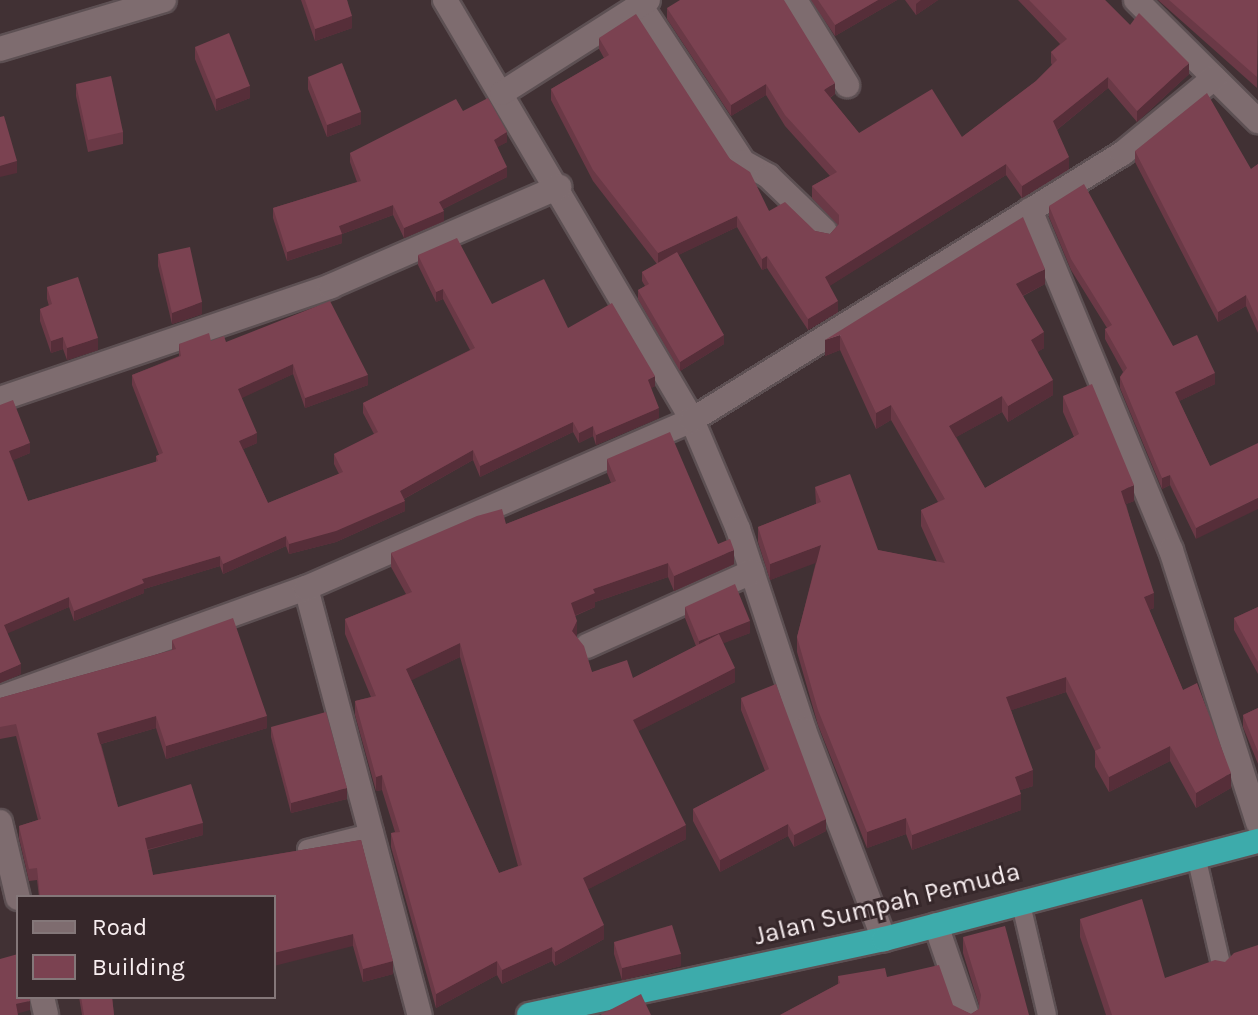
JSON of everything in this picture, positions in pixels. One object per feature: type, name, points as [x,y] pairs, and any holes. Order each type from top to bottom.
[{"type":"highway","name":"Jalan Sumpah Pemuda","points":[[529,1015],[884,939],[1020,900],[1258,841]]},
{"type":"street","points":[[0,49],[164,0]]},
{"type":"street","points":[[445,0],[559,187],[692,420],[752,572],[804,730],[884,939]]},
{"type":"street","points":[[795,0],[847,85]]},
{"type":"street","points":[[1141,2],[1258,121]]},
{"type":"street","points":[[502,93],[644,3],[743,162],[768,176],[825,231]]},
{"type":"street","points":[[0,698],[306,588],[692,420],[1123,153],[1214,78]]},
{"type":"street","points":[[0,399],[331,286],[559,187]]},
{"type":"street","points":[[1030,210],[1171,550],[1258,822]]},
{"type":"street","points":[[587,646],[752,572]]},
{"type":"street","points":[[306,588],[374,832],[420,1015]]},
{"type":"street","points":[[0,822],[17,895]]},
{"type":"street","points":[[936,925],[967,1015]]},
{"type":"lane","points":[[307,849],[374,832]]},
{"type":"lane","points":[[1196,856],[1222,969]]},
{"type":"lane","points":[[1020,900],[1047,1015]]},
{"type":"building","points":[[305,0],[347,0],[352,16],[315,29]]},
{"type":"building","points":[[680,0],[784,0],[835,83],[824,90],[859,133],[932,89],[962,137],[1036,81],[1057,60],[1051,52],[1067,39],[1029,0],[1105,0],[1130,25],[1139,13],[1189,63],[1137,111],[1108,77],[1053,121],[1069,157],[1022,186],[1006,164],[825,277],[838,301],[808,319],[767,256],[762,259],[737,216],[658,253],[593,170],[551,89],[609,55],[599,38],[636,14],[730,159],[750,172],[769,211],[785,202],[815,231],[830,234],[839,224],[839,215],[812,186],[837,172],[785,115],[766,84],[731,105],[667,8]]},
{"type":"building","points":[[818,0],[878,0],[835,25]]},
{"type":"building","points":[[1169,0],[1258,0],[1257,77]]},
{"type":"building","points":[[229,33],[250,86],[216,99],[195,47]]},
{"type":"building","points":[[342,63],[361,112],[327,125],[308,77]]},
{"type":"building","points":[[111,76],[123,132],[88,140],[76,84]]},
{"type":"building","points":[[1207,93],[1251,169],[1258,164],[1258,322],[1246,295],[1218,312],[1135,151]]},
{"type":"building","points":[[488,98],[507,132],[494,140],[507,167],[439,202],[444,211],[404,228],[393,205],[339,226],[342,234],[287,252],[273,208],[361,181],[350,153],[456,99],[463,111]]},
{"type":"building","points":[[4,116],[17,161],[0,166],[0,117]]},
{"type":"building","points":[[1084,184],[1173,346],[1197,335],[1215,373],[1175,392],[1210,466],[1258,443],[1258,498],[1196,528],[1170,475],[1162,478],[1120,377],[1127,368],[1105,329],[1112,325],[1071,259],[1049,206]]},
{"type":"building","points":[[1023,217],[1045,269],[1016,284],[1044,332],[1031,340],[1053,380],[1008,406],[1002,396],[949,426],[985,488],[1079,434],[1063,396],[1092,384],[1134,485],[1121,491],[1154,593],[1144,597],[1183,690],[1197,683],[1231,773],[1196,793],[1170,746],[1109,777],[1095,751],[1101,748],[1066,677],[1006,697],[1033,770],[1015,777],[1021,794],[912,835],[906,818],[867,832],[818,710],[797,637],[821,545],[770,564],[758,527],[821,502],[815,487],[850,474],[878,550],[945,563],[921,510],[945,499],[891,405],[876,413],[840,335],[825,340]]},
{"type":"building","points":[[457,238],[492,304],[544,279],[568,328],[612,303],[655,376],[648,380],[659,408],[596,435],[593,426],[579,433],[573,422],[480,466],[473,450],[400,491],[405,501],[336,531],[289,544],[286,536],[223,564],[220,556],[142,579],[144,583],[74,611],[69,597],[4,625],[21,664],[0,673],[0,405],[13,400],[30,443],[9,451],[28,501],[158,461],[156,456],[163,453],[132,375],[181,356],[179,344],[209,333],[211,341],[224,336],[226,342],[330,301],[368,375],[305,398],[293,364],[238,389],[257,433],[239,441],[268,503],[343,472],[334,454],[378,432],[363,403],[475,348],[443,289],[436,292],[418,255]]},
{"type":"building","points":[[190,247],[202,302],[172,313],[158,254]]},
{"type":"building","points":[[677,252],[724,335],[680,362],[638,290],[649,284],[642,272]]},
{"type":"building","points":[[78,277],[98,338],[67,348],[63,337],[51,341],[40,309],[52,304],[47,287]]},
{"type":"building","points":[[670,432],[718,544],[730,539],[734,550],[674,576],[668,563],[593,589],[595,593],[571,603],[577,621],[572,631],[584,646],[592,672],[627,660],[633,678],[719,634],[735,668],[633,720],[686,825],[583,878],[604,925],[555,952],[552,947],[502,970],[497,961],[436,994],[391,833],[400,832],[382,775],[376,777],[355,701],[376,696],[345,619],[412,592],[391,553],[477,516],[502,509],[506,524],[616,481],[607,459]],"holes":[[[460,643],[522,865],[499,873],[406,669]]]},
{"type":"building","points":[[735,584],[750,621],[699,641],[685,607]]},
{"type":"building","points":[[1258,607],[1258,662],[1234,618]]},
{"type":"building","points":[[233,618],[267,716],[166,746],[156,716],[97,733],[118,807],[191,784],[203,823],[145,838],[153,875],[361,840],[393,961],[363,969],[353,934],[276,953],[276,895],[40,895],[37,868],[29,869],[19,826],[41,819],[16,724],[0,727],[0,698],[176,649],[172,640]]},
{"type":"building","points":[[776,684],[826,819],[794,835],[788,824],[720,860],[693,809],[769,769],[741,698]]},
{"type":"building","points":[[1258,708],[1258,752],[1243,715]]},
{"type":"building","points":[[326,712],[347,788],[291,803],[271,727]]},
{"type":"building","points":[[1142,899],[1165,978],[1215,960],[1225,962],[1234,953],[1258,945],[1258,1015],[1112,1015],[1080,919]]},
{"type":"building","points":[[672,925],[681,954],[622,968],[614,942]]},
{"type":"building","points":[[1005,926],[1029,1015],[780,1015],[840,983],[838,976],[885,968],[887,977],[939,965],[953,1005],[971,1014],[979,1009],[981,995],[963,937]]},
{"type":"building","points":[[16,955],[16,999],[30,1001],[16,1004],[18,1015],[0,1015],[0,959]]},
{"type":"building","points":[[641,994],[651,1015],[600,1015]]},
{"type":"building","points":[[81,999],[112,999],[114,1015],[84,1015]]}]
